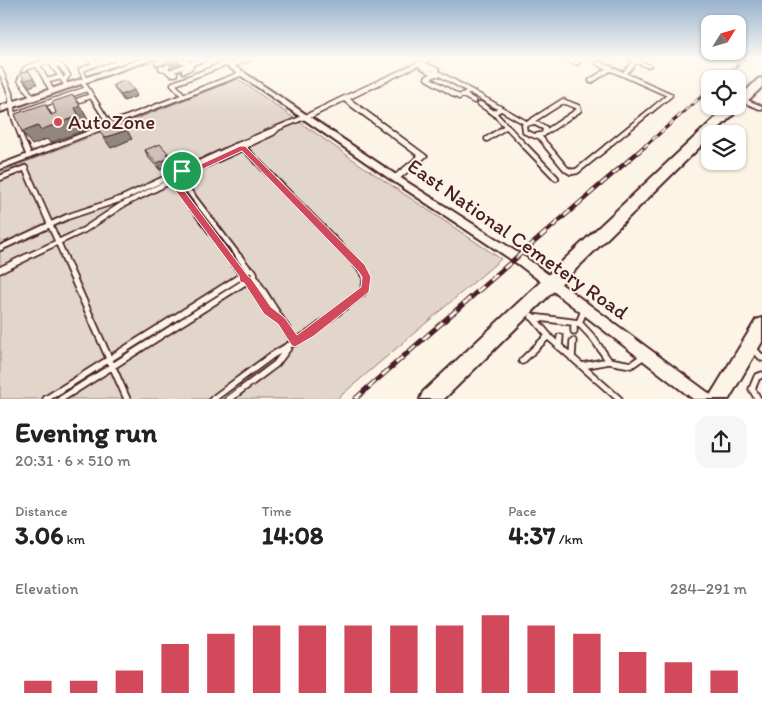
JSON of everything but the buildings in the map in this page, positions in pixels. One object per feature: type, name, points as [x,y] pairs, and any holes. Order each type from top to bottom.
[{"type":"highway","points":[[746,96],[762,81]]},
{"type":"highway","points":[[430,399],[529,312],[552,282],[726,115]]},
{"type":"highway","points":[[718,399],[756,351],[762,326]]},
{"type":"main road","points":[[0,109],[12,110],[33,98],[52,92],[66,84],[85,84],[99,78]]},
{"type":"street","name":"East National Cemetery Road","points":[[247,78],[552,282],[705,399]]},
{"type":"street","points":[[305,117],[390,78]]},
{"type":"street","points":[[344,98],[423,156],[395,178]]},
{"type":"street","points":[[746,105],[762,108]]},
{"type":"lane","points":[[21,78],[20,80],[33,98]]},
{"type":"lane","points":[[44,78],[52,92]]},
{"type":"lane","points":[[46,82],[59,78]]},
{"type":"lane","points":[[61,78],[66,84]]},
{"type":"lane","points":[[66,84],[67,78]]},
{"type":"lane","points":[[83,78],[91,96],[110,124]]},
{"type":"lane","points":[[184,96],[173,84],[188,78]]},
{"type":"lane","points":[[0,165],[29,156],[232,78]]},
{"type":"lane","points":[[428,78],[459,97],[470,91]]},
{"type":"lane","points":[[446,78],[528,123],[540,124],[545,128],[546,132]]},
{"type":"lane","points":[[590,81],[595,78]]},
{"type":"lane","points":[[539,136],[579,110],[578,107],[563,101],[523,127],[525,132],[539,136],[566,169],[572,172],[577,171],[670,95],[632,78]]},
{"type":"lane","points":[[2,80],[10,93],[12,110],[29,156]]},
{"type":"lane","points":[[12,110],[85,84]]},
{"type":"lane","points":[[463,95],[474,101]]},
{"type":"lane","points":[[63,106],[91,96]]},
{"type":"lane","points":[[480,104],[494,113],[556,178]]},
{"type":"lane","points":[[494,113],[500,109]]},
{"type":"lane","points":[[182,181],[184,173],[270,130],[305,117]]},
{"type":"lane","points":[[16,122],[25,119]]},
{"type":"lane","points":[[487,139],[506,126]]},
{"type":"lane","points":[[0,270],[92,226],[122,205],[170,181],[173,171],[184,173],[273,133],[278,128]]},
{"type":"lane","points":[[212,399],[362,293],[367,286],[362,268],[243,147]]},
{"type":"lane","points":[[0,178],[25,168],[127,399]]},
{"type":"lane","points":[[170,181],[243,275],[244,279],[248,280],[268,310],[281,321]]},
{"type":"lane","points":[[0,248],[50,224],[170,181],[182,181]]},
{"type":"lane","points":[[182,181],[249,270],[254,273],[254,277],[275,308],[293,343]]},
{"type":"lane","points":[[46,399],[249,270]]},
{"type":"lane","points":[[61,399],[254,277]]},
{"type":"lane","points":[[574,331],[585,307]]},
{"type":"lane","points":[[529,312],[561,323],[577,323],[594,338],[609,361]]},
{"type":"lane","points":[[529,312],[559,347],[619,399]]},
{"type":"lane","points":[[522,360],[548,336]]},
{"type":"lane","points":[[559,347],[560,337]]},
{"type":"lane","points":[[572,358],[573,341]]},
{"type":"lane","points":[[229,399],[276,364],[293,343]]},
{"type":"lane","points":[[582,366],[609,361],[631,366],[647,354]]},
{"type":"lane","points":[[759,398],[752,390],[757,377],[762,375]]},
{"type":"shaded area","points":[[238,79],[501,259],[337,399],[0,399],[0,172]]},
{"type":"railway","points":[[644,147],[701,97]]},
{"type":"railway","points":[[516,258],[645,146]]},
{"type":"railway","points":[[355,399],[517,257]]},
{"type":"place","name":"AutoZone","points":[[58,122]]},
{"type":"route","points":[[243,147],[362,268],[365,273],[367,286],[362,293],[310,333],[295,342],[281,321],[268,310],[256,295],[248,280],[244,279],[243,275],[174,183],[166,180],[168,174],[173,171],[182,171],[185,174],[243,147]]}]
